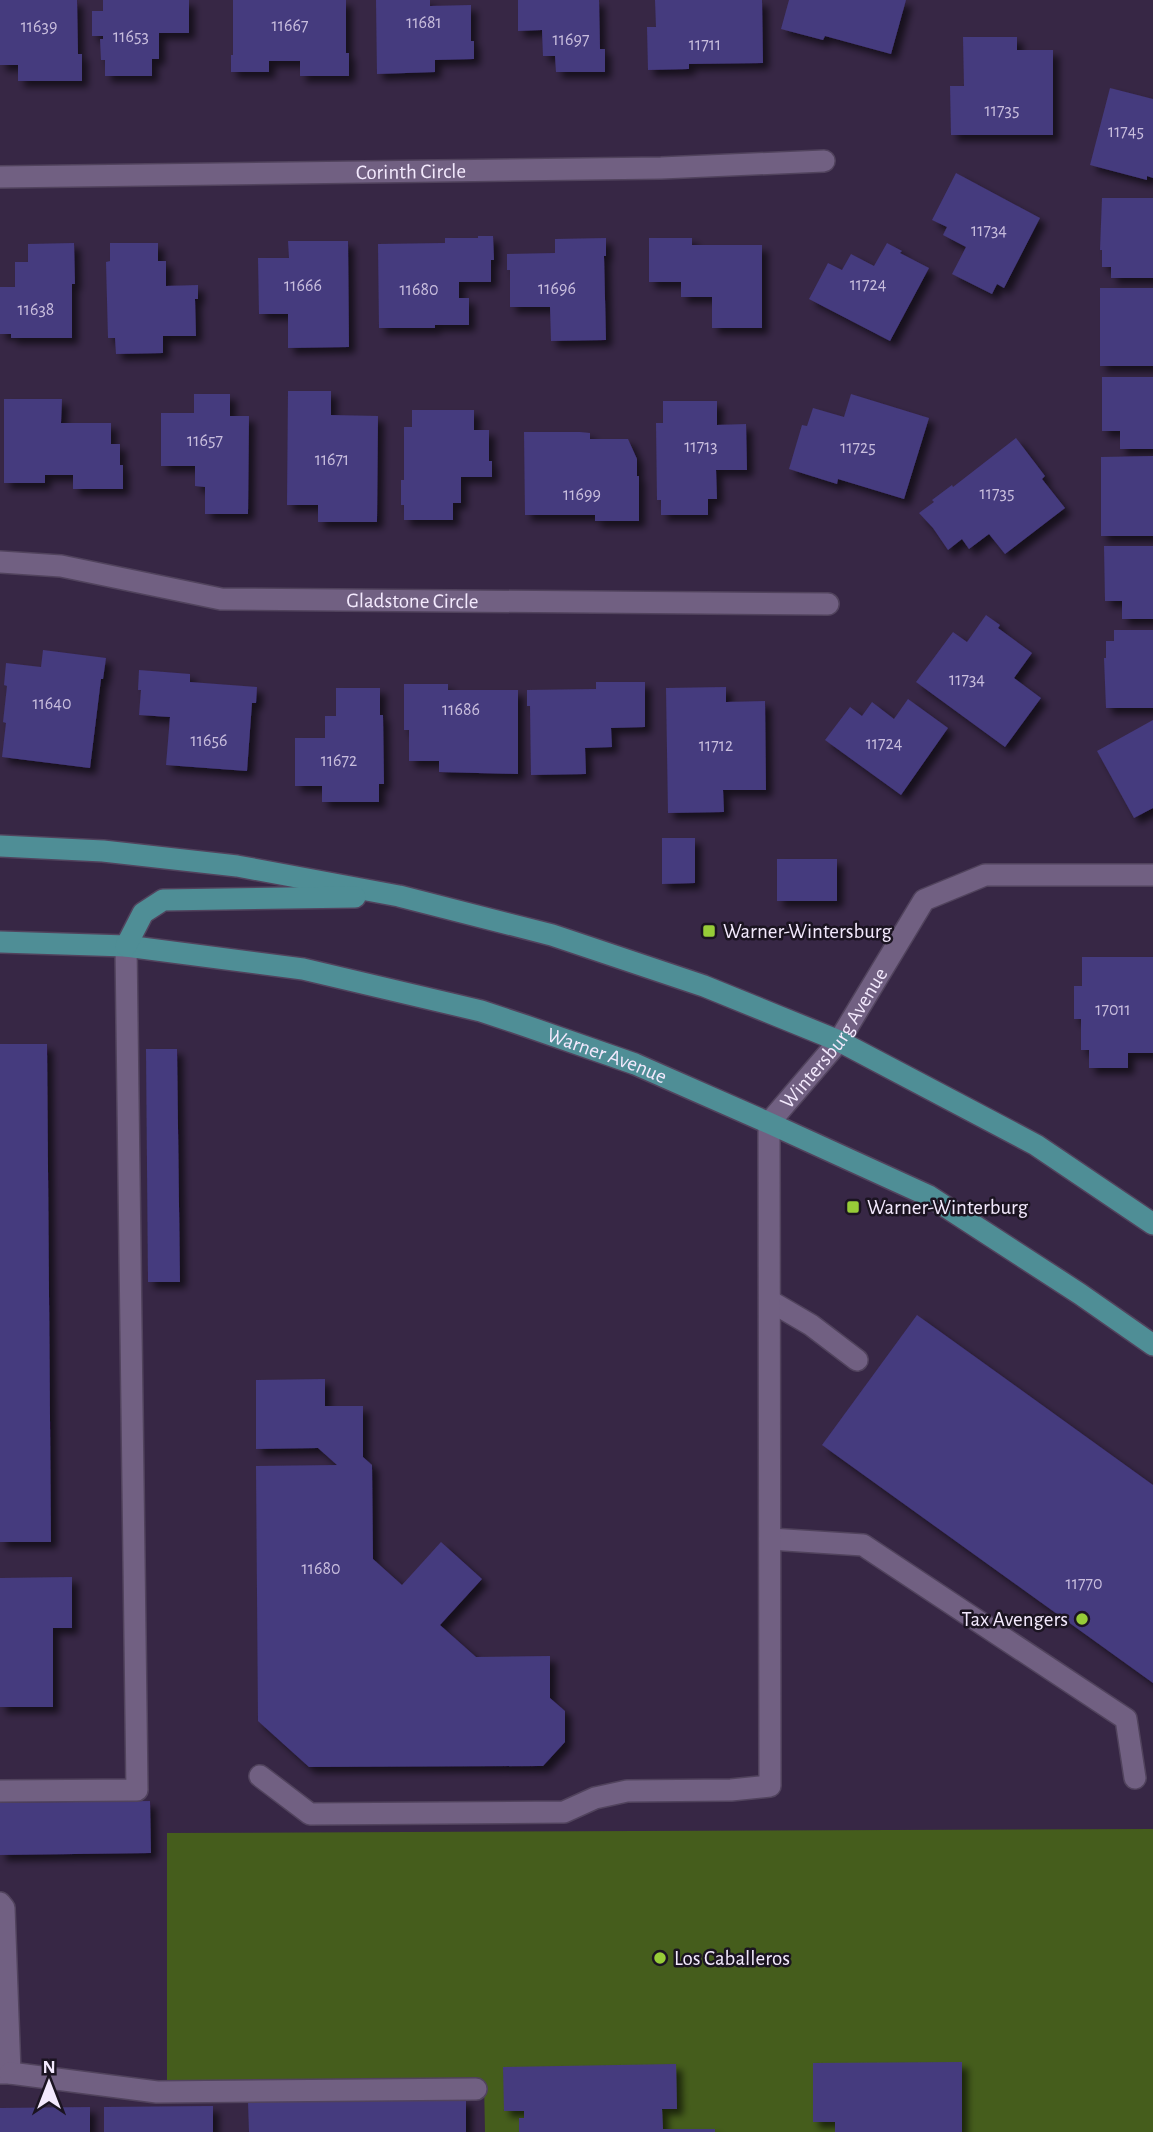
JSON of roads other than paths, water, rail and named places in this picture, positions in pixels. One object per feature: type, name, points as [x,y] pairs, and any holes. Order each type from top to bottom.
[{"type":"main road","points":[[0,846],[103,851],[237,866],[399,896],[552,935],[704,986],[839,1041],[1036,1145],[1153,1224]]},
{"type":"main road","points":[[126,946],[143,913],[163,900],[399,896]]},
{"type":"main road","name":"Warner Avenue","points":[[0,942],[126,946],[303,969],[481,1011],[635,1064],[929,1196],[1153,1345]]},
{"type":"street","name":"Corinth Circle","points":[[0,177],[661,168],[824,161]]},
{"type":"street","name":"Gladstone Circle","points":[[0,562],[61,566],[221,599],[828,604]]},
{"type":"street","name":"Wintersburg Avenue","points":[[769,1123],[839,1041],[923,900],[985,875],[1153,875]]},
{"type":"street","points":[[0,1791],[137,1790],[126,946]]},
{"type":"street","points":[[260,1776],[310,1814],[564,1812],[595,1798],[627,1791],[731,1790],[771,1786],[769,1123]]},
{"type":"street","points":[[770,1301],[811,1325],[857,1360]]},
{"type":"street","points":[[770,1539],[863,1545],[875,1552],[1126,1719],[1135,1778]]},
{"type":"street","points":[[0,1903],[4,1908],[5,2073],[157,2092],[476,2090]]},
{"type":"place","name":"Warner-Wintersburg","points":[[709,931]]},
{"type":"place","name":"Warner-Winterburg","points":[[853,1207]]},
{"type":"place","name":"Tax Avengers","points":[[1082,1619]]},
{"type":"place","name":"Los Caballeros","points":[[660,1958]]}]
